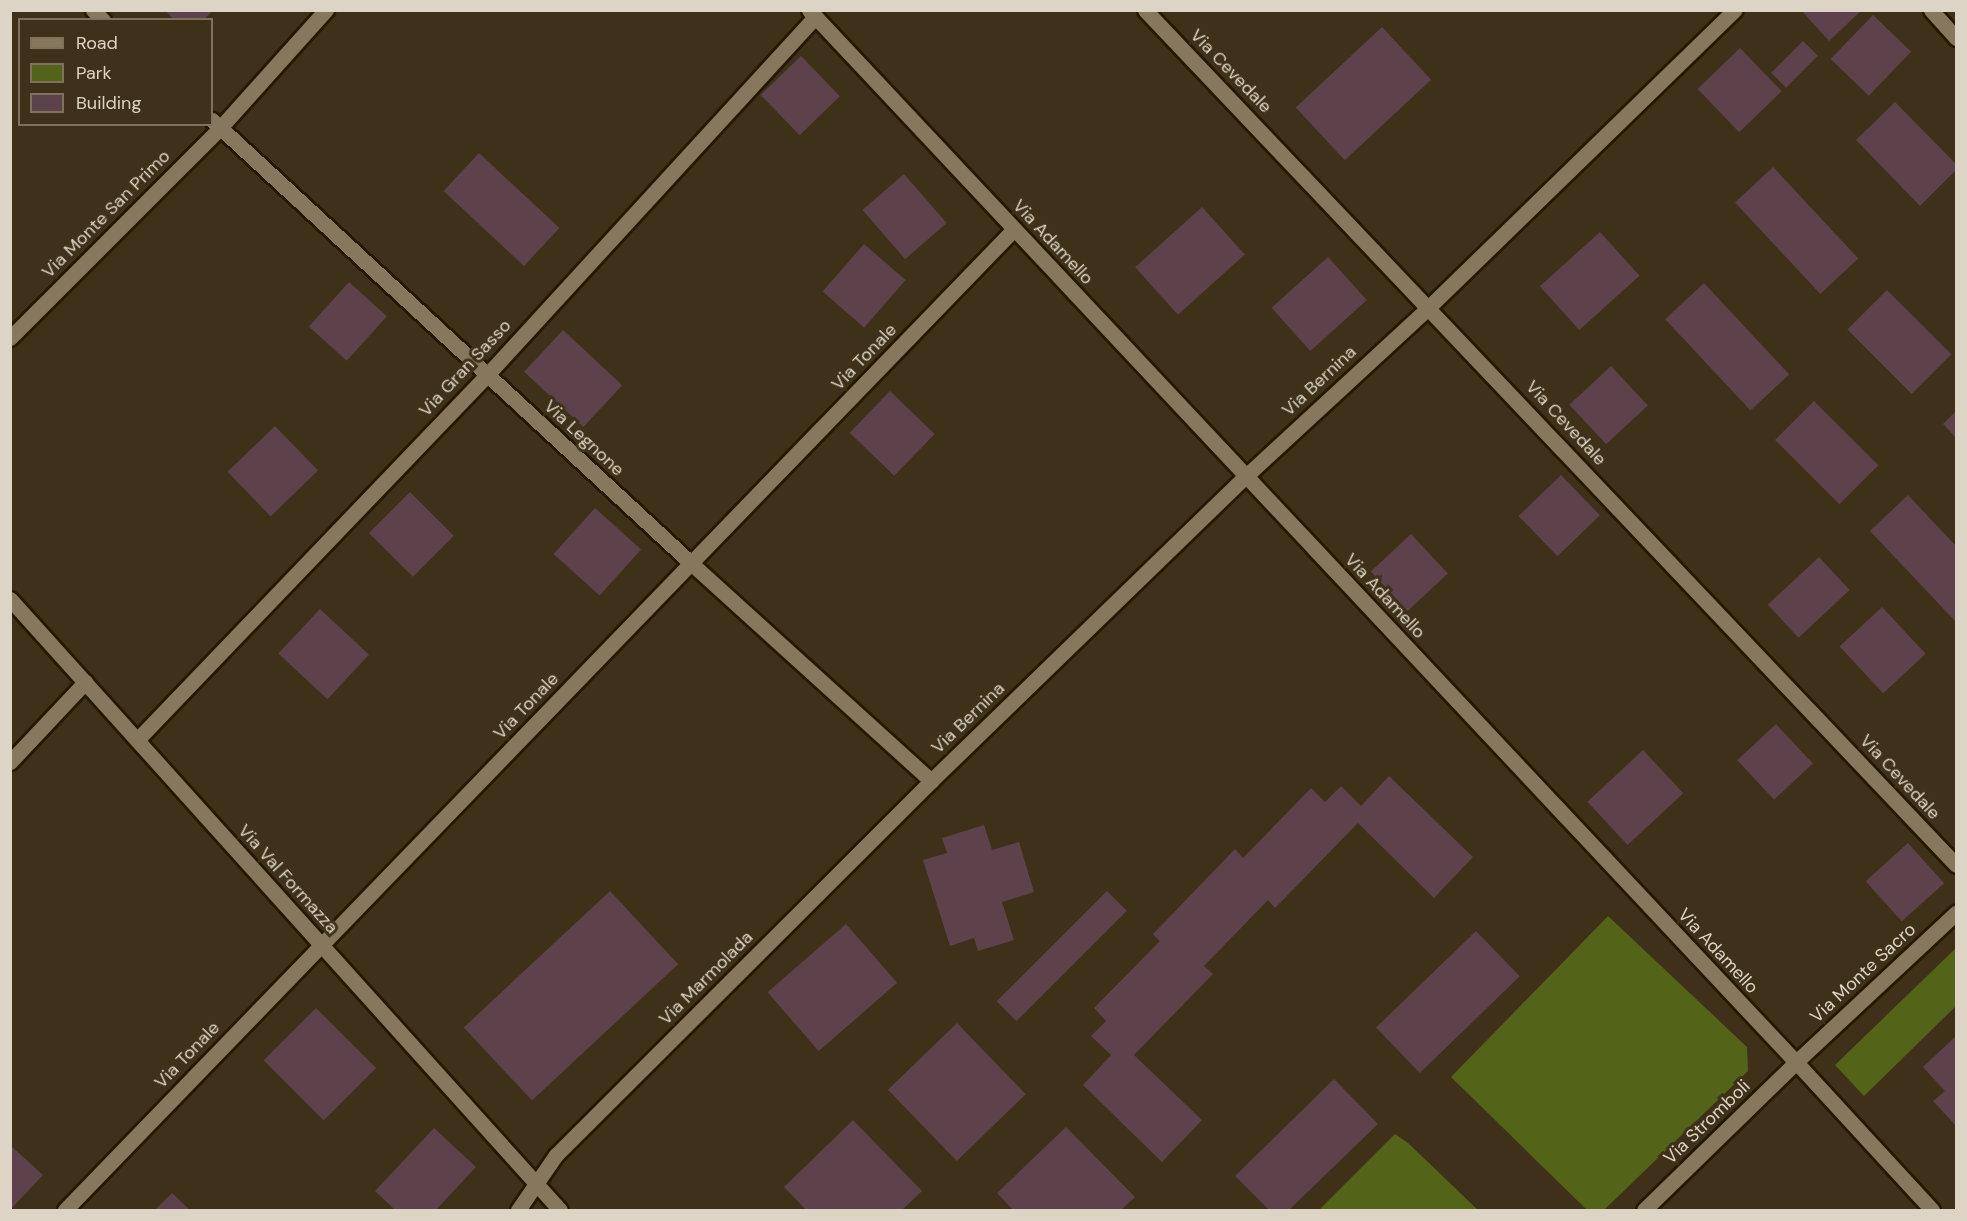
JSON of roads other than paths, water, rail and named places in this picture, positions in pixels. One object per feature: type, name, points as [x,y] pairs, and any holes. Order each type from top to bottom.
[{"type":"street","name":"Via Monte San Primo","points":[[10,338],[326,10]]},
{"type":"street","name":"Via Cevedale","points":[[1145,10],[1429,306],[1956,865]]},
{"type":"street","name":"Via Bernina","points":[[931,781],[1246,476],[1429,306],[1734,10]]},
{"type":"street","points":[[1930,10],[1956,38]]},
{"type":"street","name":"Via Adamello","points":[[812,14],[1796,1062],[1932,1210]]},
{"type":"street","name":"Via Gran Sasso","points":[[137,740],[487,375],[812,14]]},
{"type":"street","name":"Via Legnone","points":[[216,124],[692,564],[931,781]]},
{"type":"street","name":"Via Tonale","points":[[65,1210],[1014,229]]},
{"type":"street","name":"Via Val Formazza","points":[[10,599],[560,1210]]},
{"type":"street","points":[[10,762],[85,682]]},
{"type":"street","name":"Via Marmolada","points":[[518,1210],[537,1185],[555,1155],[931,781]]},
{"type":"street","name":"Via Monte Sacro","points":[[1796,1062],[1956,913]]},
{"type":"street","name":"Via Stromboli","points":[[1644,1210],[1796,1062]]}]
